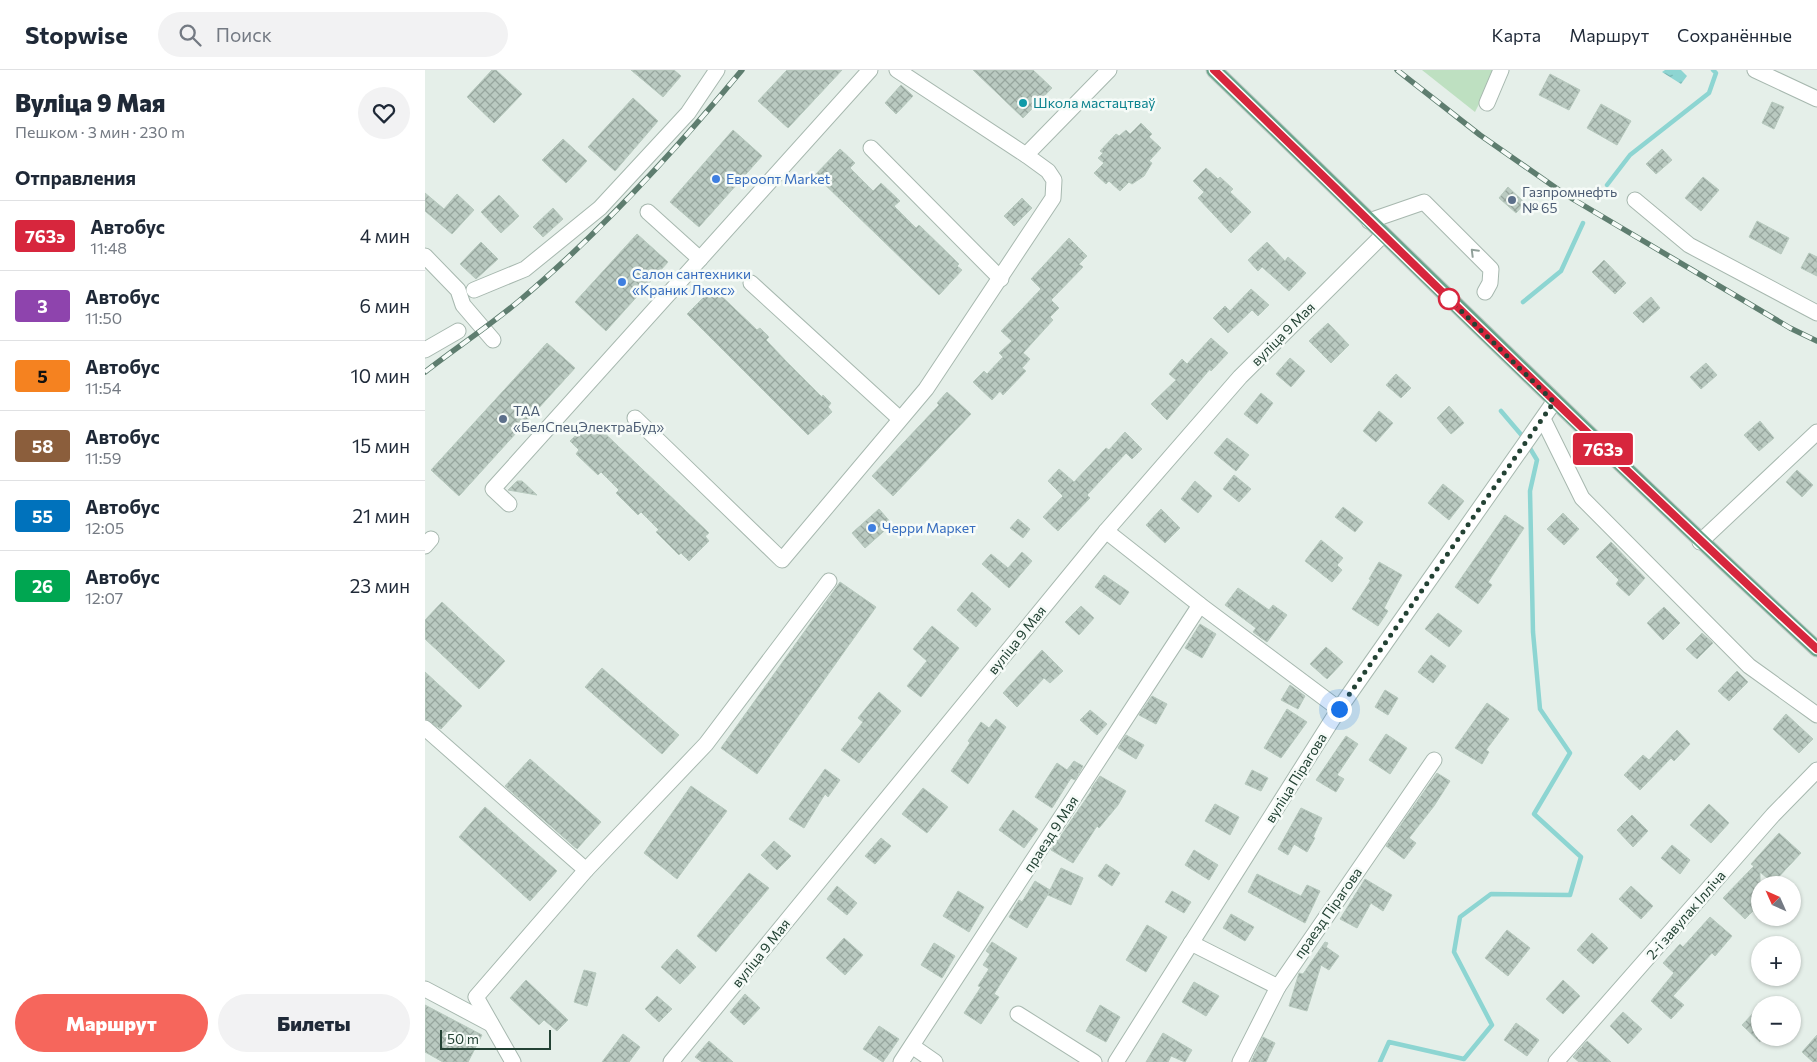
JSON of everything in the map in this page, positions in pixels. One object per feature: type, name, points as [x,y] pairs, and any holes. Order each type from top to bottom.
[{"type":"main road","points":[[1214,70],[1554,402],[1700,542],[1817,649]]},
{"type":"street","points":[[474,290],[525,269],[600,208],[688,113],[717,70]]},
{"type":"street","points":[[509,504],[493,489],[870,70]]},
{"type":"street","points":[[635,418],[782,560],[927,389],[1053,198],[1054,180],[1047,171],[1027,155],[897,70]]},
{"type":"street","points":[[1027,155],[1109,70]]},
{"type":"street","points":[[1487,103],[1501,70]]},
{"type":"street","points":[[1755,70],[1817,99]]},
{"type":"street","points":[[871,148],[1001,279]]},
{"type":"street","points":[[1635,200],[1689,245],[1817,313]]},
{"type":"street","points":[[1369,221],[1424,202],[1491,269],[1490,283],[1485,292]]},
{"type":"street","points":[[648,212],[700,259]]},
{"type":"street","name":"вуліца 9 Мая","points":[[671,1062],[1106,531],[1240,377],[1383,235]]},
{"type":"street","points":[[425,256],[458,290],[463,305],[493,340]]},
{"type":"street","points":[[751,283],[900,419]]},
{"type":"street","points":[[425,350],[458,331]]},
{"type":"street","name":"вуліца Пірагова","points":[[1116,1062],[1339,709],[1554,402]]},
{"type":"street","points":[[1543,419],[1582,498],[1749,666],[1817,715]]},
{"type":"street","points":[[1700,542],[1817,432]]},
{"type":"street","points":[[1106,531],[1339,709]]},
{"type":"street","points":[[513,1062],[476,997],[586,870],[706,744],[829,581]]},
{"type":"street","name":"праезд 9 Мая","points":[[901,1062],[1201,605]]},
{"type":"street","points":[[425,728],[586,870]]},
{"type":"street","name":"праезд Пірагова","points":[[1241,1062],[1278,987],[1434,760]]},
{"type":"street","name":"2-і завулак Ілліча","points":[[1556,1062],[1773,815],[1817,770]]},
{"type":"street","points":[[1191,943],[1278,987]]},
{"type":"street","points":[[425,989],[491,1024]]},
{"type":"street","points":[[1018,1014],[1094,1062]]},
{"type":"street","points":[[912,1046],[935,1062]]},
{"type":"green space","points":[[1422,70],[1496,70],[1475,112]]},
{"type":"water","points":[[1665,70],[1681,70],[1687,76],[1681,84],[1662,72]]},
{"type":"building","points":[[492,70],[496,70],[522,94],[494,123],[467,97]]},
{"type":"building","points":[[631,70],[674,70],[681,76],[663,97]]},
{"type":"building","points":[[787,70],[842,70],[788,128],[758,101]]},
{"type":"building","name":"Школа мастацтваў","points":[[973,70],[1033,70],[1052,88],[1023,118]]},
{"type":"building","points":[[1550,74],[1580,90],[1569,110],[1539,95]]},
{"type":"building","points":[[901,85],[913,96],[896,114],[885,103]]},
{"type":"building","points":[[633,98],[658,121],[615,171],[588,147]]},
{"type":"building","points":[[1772,102],[1784,107],[1774,129],[1762,123]]},
{"type":"building","points":[[1601,104],[1631,121],[1617,145],[1587,128]]},
{"type":"building","points":[[1141,123],[1152,134],[1149,137],[1161,148],[1149,161],[1152,163],[1144,176],[1132,184],[1129,182],[1120,191],[1109,181],[1106,184],[1094,173],[1104,163],[1098,158],[1103,153],[1100,151],[1116,134],[1119,136],[1126,130],[1130,134]]},
{"type":"building","name":"Евроопт Market","points":[[733,130],[762,156],[699,227],[670,202]]},
{"type":"building","points":[[563,139],[587,161],[566,183],[542,160]]},
{"type":"building","points":[[840,149],[855,163],[850,168],[873,191],[881,183],[900,201],[894,206],[916,228],[919,225],[959,264],[957,266],[962,270],[939,295],[815,175]]},
{"type":"building","points":[[1662,149],[1672,160],[1656,174],[1646,164]]},
{"type":"building","points":[[1206,168],[1233,189],[1230,192],[1251,212],[1231,233],[1198,198],[1204,192],[1193,181]]},
{"type":"building","points":[[1703,177],[1719,190],[1701,211],[1685,198]]},
{"type":"building","name":"Газпромнефть № 65","points":[[1508,187],[1525,203],[1516,213],[1499,198]]},
{"type":"building","points":[[425,193],[444,209],[457,194],[474,210],[452,234],[425,211]]},
{"type":"building","points":[[499,195],[519,216],[501,233],[481,212]]},
{"type":"building","points":[[1022,198],[1032,208],[1014,226],[1004,216]]},
{"type":"building","points":[[553,208],[563,219],[543,237],[533,227]]},
{"type":"building","points":[[1757,221],[1789,238],[1781,254],[1749,237]]},
{"type":"building","name":"Салон сантехники «Краник Люкс»","points":[[637,234],[668,262],[606,331],[575,302]]},
{"type":"building","points":[[1069,238],[1087,256],[1079,264],[1083,267],[1051,300],[1059,308],[1050,317],[1053,320],[1023,353],[1030,359],[1022,368],[1026,371],[1003,395],[1000,391],[992,400],[973,382],[984,371],[987,374],[1003,357],[999,353],[1012,341],[1001,331],[1041,289],[1031,279]]},
{"type":"building","points":[[481,242],[498,259],[476,279],[460,264]]},
{"type":"building","points":[[1267,242],[1285,261],[1288,257],[1306,273],[1289,291],[1262,267],[1258,271],[1248,260]]},
{"type":"building","points":[[1809,253],[1817,257],[1817,276],[1801,268]]},
{"type":"building","points":[[1604,260],[1626,283],[1615,294],[1592,272]]},
{"type":"building","points":[[713,288],[757,330],[760,328],[769,337],[766,340],[822,397],[823,395],[831,403],[828,407],[832,412],[808,435],[687,314]]},
{"type":"building","points":[[1251,289],[1269,305],[1258,316],[1252,310],[1228,333],[1213,318],[1225,306],[1230,311]]},
{"type":"building","points":[[1651,297],[1660,308],[1643,323],[1633,313]]},
{"type":"building","points":[[1328,323],[1349,345],[1331,363],[1309,341]]},
{"type":"building","points":[[1211,338],[1228,353],[1211,371],[1210,369],[1167,420],[1151,404],[1176,380],[1169,374],[1182,359],[1187,364]]},
{"type":"building","name":"ТАА «БелСпецЭлектраБуд»","points":[[547,343],[575,368],[459,496],[431,470]]},
{"type":"building","points":[[1290,358],[1305,371],[1291,387],[1276,374]]},
{"type":"building","points":[[1706,363],[1717,375],[1701,389],[1690,377]]},
{"type":"building","points":[[1396,374],[1411,388],[1401,398],[1386,385]]},
{"type":"building","points":[[947,392],[971,414],[893,496],[872,476],[939,405],[937,403]]},
{"type":"building","points":[[1261,393],[1273,403],[1257,424],[1244,414]]},
{"type":"building","points":[[1449,406],[1464,423],[1451,434],[1437,418]]},
{"type":"building","points":[[1379,411],[1393,423],[1376,442],[1363,431]]},
{"type":"building","points":[[1760,421],[1774,438],[1759,451],[1744,435]]},
{"type":"building","points":[[589,423],[593,427],[596,425],[709,533],[705,536],[709,541],[689,561],[681,553],[679,555],[656,532],[659,530],[641,512],[638,515],[616,493],[619,490],[601,472],[598,475],[576,454],[579,450],[570,441]]},
{"type":"building","points":[[1125,432],[1142,449],[1132,459],[1126,453],[1087,495],[1090,498],[1058,531],[1043,517],[1063,496],[1048,481],[1059,469],[1074,482],[1106,448],[1109,450]]},
{"type":"building","points":[[1227,438],[1249,455],[1236,471],[1214,453]]},
{"type":"building","points":[[1797,470],[1813,485],[1802,497],[1786,482]]},
{"type":"building","points":[[1234,475],[1251,489],[1239,502],[1223,489]]},
{"type":"building","points":[[517,481],[522,481],[537,495],[508,490]]},
{"type":"building","points":[[1195,481],[1212,496],[1198,513],[1181,499]]},
{"type":"building","points":[[1443,484],[1464,501],[1449,520],[1428,503]]},
{"type":"building","points":[[1343,507],[1363,522],[1355,532],[1335,517]]},
{"type":"building","name":"Черри Маркет","points":[[879,509],[892,524],[865,548],[852,533]]},
{"type":"building","points":[[1161,509],[1180,528],[1165,543],[1146,525]]},
{"type":"building","points":[[1563,513],[1579,529],[1564,545],[1547,529]]},
{"type":"building","points":[[1505,515],[1524,528],[1488,582],[1492,585],[1478,604],[1455,587]]},
{"type":"building","points":[[1018,519],[1030,529],[1023,538],[1010,528]]},
{"type":"building","points":[[1321,540],[1343,558],[1337,565],[1342,570],[1332,582],[1305,561]]},
{"type":"building","points":[[1611,542],[1645,578],[1629,596],[1616,584],[1619,580],[1596,557]]},
{"type":"building","points":[[1022,552],[1032,561],[1009,588],[982,564],[991,554],[1008,568]]},
{"type":"building","points":[[1379,562],[1402,575],[1384,608],[1388,611],[1378,626],[1352,609],[1371,580],[1369,579]]},
{"type":"building","points":[[1104,575],[1129,592],[1120,605],[1095,587]]},
{"type":"building","points":[[840,582],[876,607],[757,774],[721,748]]},
{"type":"building","points":[[1238,588],[1269,610],[1273,605],[1287,615],[1267,642],[1253,632],[1256,628],[1225,605]]},
{"type":"building","points":[[972,592],[991,609],[976,627],[957,610]]},
{"type":"building","points":[[442,602],[505,661],[479,689],[425,639],[425,620]]},
{"type":"building","points":[[1081,606],[1094,618],[1079,635],[1065,622]]},
{"type":"building","points":[[1664,607],[1680,623],[1663,640],[1647,623]]},
{"type":"building","points":[[1438,613],[1462,631],[1449,647],[1425,629]]},
{"type":"building","points":[[1200,624],[1216,634],[1202,658],[1185,648]]},
{"type":"building","points":[[932,626],[959,648],[921,697],[907,686],[927,661],[913,649]]},
{"type":"building","points":[[1702,633],[1713,643],[1697,659],[1686,649]]},
{"type":"building","points":[[1326,647],[1343,662],[1327,679],[1310,664]]},
{"type":"building","points":[[1042,650],[1063,671],[1050,683],[1044,678],[1017,707],[1003,693]]},
{"type":"building","points":[[1431,655],[1446,666],[1433,683],[1418,672]]},
{"type":"building","points":[[602,668],[679,735],[662,754],[585,687]]},
{"type":"building","points":[[1737,671],[1748,682],[1729,701],[1718,691]]},
{"type":"building","points":[[425,672],[462,706],[441,729],[425,719]]},
{"type":"building","points":[[1290,685],[1305,696],[1298,709],[1281,700]]},
{"type":"building","points":[[1385,690],[1398,698],[1388,715],[1375,707]]},
{"type":"building","points":[[879,692],[901,711],[859,763],[841,750],[863,722],[858,718]]},
{"type":"building","points":[[1152,696],[1167,704],[1156,724],[1139,715]]},
{"type":"building","points":[[1487,703],[1509,719],[1486,750],[1489,752],[1482,764],[1455,748]]},
{"type":"building","points":[[1287,709],[1307,722],[1281,758],[1264,748]]},
{"type":"building","points":[[1090,710],[1107,724],[1097,735],[1080,720]]},
{"type":"building","points":[[1786,714],[1813,739],[1799,753],[1773,729]]},
{"type":"building","points":[[996,719],[1006,727],[968,784],[951,771],[970,743],[968,741],[981,722],[989,728]]},
{"type":"building","points":[[1677,730],[1690,744],[1674,761],[1671,758],[1640,790],[1624,775],[1643,755],[1649,760]]},
{"type":"building","points":[[1386,734],[1407,748],[1390,774],[1369,760]]},
{"type":"building","points":[[1126,735],[1144,745],[1136,759],[1118,748]]},
{"type":"building","points":[[1346,736],[1358,744],[1337,775],[1344,779],[1336,792],[1316,780]]},
{"type":"building","points":[[530,759],[601,822],[577,849],[505,786]]},
{"type":"building","points":[[1074,761],[1083,766],[1075,780],[1071,778],[1052,808],[1035,797],[1057,763],[1067,770]]},
{"type":"building","points":[[825,769],[840,780],[828,797],[825,794],[804,828],[789,819]]},
{"type":"building","points":[[1252,770],[1268,778],[1261,791],[1245,784]]},
{"type":"building","points":[[1437,773],[1450,781],[1434,806],[1409,838],[1416,843],[1404,859],[1386,846]]},
{"type":"building","points":[[1100,776],[1126,791],[1118,805],[1099,828],[1097,826],[1073,863],[1051,850]]},
{"type":"building","points":[[691,786],[727,811],[677,879],[644,853]]},
{"type":"building","points":[[923,788],[948,807],[927,833],[902,814]]},
{"type":"building","points":[[1215,804],[1239,817],[1230,835],[1205,821]]},
{"type":"building","points":[[1709,804],[1729,823],[1711,843],[1690,825]]},
{"type":"building","points":[[485,807],[557,871],[530,901],[459,837]]},
{"type":"building","points":[[1301,808],[1322,818],[1313,837],[1315,838],[1307,852],[1294,844],[1288,855],[1278,849]]},
{"type":"building","points":[[1013,810],[1038,829],[1024,848],[999,830]]},
{"type":"building","points":[[1632,815],[1648,831],[1633,847],[1617,830]]},
{"type":"building","points":[[1779,833],[1801,853],[1780,876],[1765,876],[1760,872],[1760,876],[1751,876],[1751,913],[1745,919],[1723,898],[1754,866],[1751,864]]},
{"type":"building","points":[[881,838],[891,846],[875,864],[865,856]]},
{"type":"building","points":[[774,841],[791,856],[777,870],[761,855]]},
{"type":"building","points":[[1672,845],[1690,860],[1680,874],[1661,858]]},
{"type":"building","points":[[1194,850],[1218,865],[1209,880],[1185,865]]},
{"type":"building","points":[[1106,864],[1120,873],[1112,886],[1098,876]]},
{"type":"building","points":[[1061,868],[1083,878],[1071,905],[1048,895],[1050,891],[1027,928],[1009,917],[1019,900],[1022,902],[1035,881],[1050,890]]},
{"type":"building","points":[[749,873],[769,888],[716,952],[697,936]]},
{"type":"building","points":[[1257,874],[1301,896],[1307,885],[1320,891],[1305,923],[1248,892]]},
{"type":"building","points":[[1365,879],[1392,895],[1383,911],[1371,903],[1357,928],[1340,919]]},
{"type":"building","points":[[837,886],[857,903],[847,915],[827,899]]},
{"type":"building","points":[[1631,886],[1653,906],[1641,919],[1619,899]]},
{"type":"building","points":[[958,891],[984,907],[969,932],[943,916]]},
{"type":"building","points":[[1172,891],[1191,902],[1184,913],[1165,902]]},
{"type":"building","points":[[1231,914],[1254,927],[1245,941],[1223,928]]},
{"type":"building","points":[[1710,917],[1732,936],[1715,956],[1712,953],[1673,996],[1684,1005],[1671,1019],[1651,1001],[1674,973],[1663,963],[1680,944],[1683,947]]},
{"type":"building","points":[[1147,925],[1167,937],[1146,972],[1126,960]]},
{"type":"building","points":[[1507,930],[1530,948],[1508,976],[1485,958]]},
{"type":"building","points":[[1592,933],[1608,948],[1593,964],[1577,950]]},
{"type":"building","points":[[844,938],[863,955],[845,975],[826,958]]},
{"type":"building","points":[[992,942],[1017,958],[994,994],[999,997],[981,1024],[964,1013],[981,987],[978,986],[989,969],[983,965],[990,954],[986,951]]},
{"type":"building","points":[[1325,942],[1328,943],[1326,947],[1339,956],[1329,970],[1321,965],[1307,1011],[1289,1006],[1299,973],[1303,974]]},
{"type":"building","points":[[934,943],[955,956],[942,978],[921,965]]},
{"type":"building","points":[[677,949],[696,967],[680,984],[661,967]]},
{"type":"building","points":[[584,970],[596,973],[587,1006],[574,1002]]},
{"type":"building","points":[[526,980],[568,1020],[557,1031],[544,1020],[539,1025],[510,998]]},
{"type":"building","points":[[1563,980],[1580,996],[1563,1014],[1546,999]]},
{"type":"building","points":[[1194,982],[1219,996],[1206,1016],[1182,1002]]},
{"type":"building","points":[[745,994],[760,1008],[744,1025],[730,1012]]},
{"type":"building","points":[[657,996],[672,1009],[659,1022],[645,1009]]},
{"type":"building","points":[[425,1005],[482,1035],[468,1062],[443,1062],[425,1052]]},
{"type":"building","points":[[1100,1005],[1120,1017],[1106,1042],[1086,1031]]},
{"type":"building","points":[[1623,1012],[1642,1029],[1628,1044],[1610,1026]]},
{"type":"building","points":[[1751,1016],[1751,1034],[1742,1025]]},
{"type":"building","points":[[1516,1023],[1539,1040],[1527,1056],[1504,1040]]},
{"type":"building","points":[[879,1026],[899,1039],[883,1062],[863,1049]]},
{"type":"building","points":[[1163,1033],[1192,1050],[1185,1062],[1171,1056],[1168,1062],[1146,1062]]},
{"type":"building","points":[[623,1034],[640,1047],[629,1062],[602,1062]]},
{"type":"building","points":[[1817,1035],[1817,1062],[1813,1062],[1802,1052]]},
{"type":"building","points":[[1263,1037],[1275,1043],[1266,1062],[1251,1062]]},
{"type":"building","points":[[709,1041],[733,1062],[702,1062],[695,1057]]},
{"type":"building","points":[[1587,1041],[1611,1062],[1579,1062],[1573,1057]]},
{"type":"waterway","points":[[1607,185],[1630,155],[1709,93],[1716,73],[1713,70]]},
{"type":"waterway","points":[[1523,302],[1561,271],[1583,223]]},
{"type":"waterway","points":[[1501,411],[1524,438]]},
{"type":"waterway","points":[[1380,1062],[1389,1042],[1464,1059],[1492,1025],[1454,952],[1460,917],[1491,894],[1570,895],[1581,857],[1534,814],[1570,753],[1540,709],[1533,632],[1530,491],[1537,460],[1528,445]]},
{"type":"railway","points":[[425,372],[508,310],[579,247],[663,161],[742,70]]},
{"type":"railway","points":[[1397,70],[1480,135],[1566,195],[1790,328],[1817,341]]},
{"type":"bus line","name":"763э","points":[[1214,70],[1554,402],[1700,542],[1817,649]]},
{"type":"place","name":"Школа мастацтваў","points":[[1023,103]]},
{"type":"place","name":"Евроопт Market","points":[[716,179]]},
{"type":"place","name":"Газпромнефть № 65","points":[[1512,200]]},
{"type":"place","name":"Салон сантехники «Краник Люкс»","points":[[622,282]]},
{"type":"place","name":"ТАА «БелСпецЭлектраБуд»","points":[[503,419]]},
{"type":"place","name":"Черри Маркет","points":[[872,528]]},
{"type":"route","points":[[1339,709],[1554,402],[1449,299]]}]
